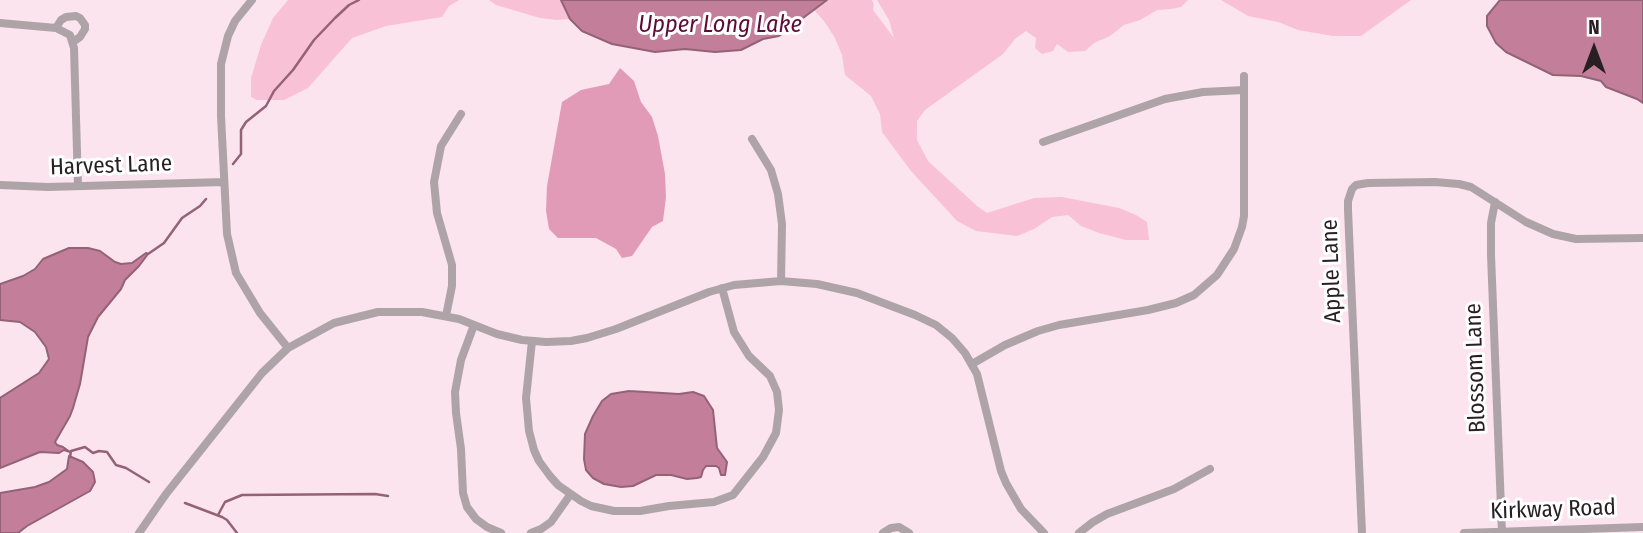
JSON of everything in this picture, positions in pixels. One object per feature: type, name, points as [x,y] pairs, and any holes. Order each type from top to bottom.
[{"type":"street","points":[[252,0],[235,21],[221,64],[227,234],[236,273],[260,313],[288,348]]},
{"type":"street","points":[[56,28],[66,17],[80,18],[85,29],[74,42]]},
{"type":"street","points":[[0,23],[56,28],[70,35],[74,42],[78,186]]},
{"type":"street","points":[[972,364],[1005,345],[1038,331],[1166,307],[1194,295],[1210,283],[1231,257],[1242,227],[1245,205],[1244,76]]},
{"type":"street","points":[[1043,142],[1165,99],[1203,92],[1244,90]]},
{"type":"street","points":[[446,316],[452,286],[452,265],[437,213],[434,181],[441,146],[461,114]]},
{"type":"street","points":[[752,139],[771,170],[778,194],[782,225],[781,281]]},
{"type":"street","name":"Harvest Lane","points":[[0,185],[48,187],[224,182]]},
{"type":"street","name":"Apple Lane","points":[[1362,533],[1348,210],[1350,193],[1356,185],[1448,183],[1471,187],[1535,227],[1559,236],[1587,239],[1643,238]]},
{"type":"street","name":"Blossom Lane","points":[[1494,202],[1491,217],[1491,255],[1502,532]]},
{"type":"street","points":[[139,533],[166,494],[253,383],[288,348],[334,323],[365,314],[422,312],[446,316],[511,338],[571,341],[600,335],[722,288],[781,281],[844,289],[915,315],[952,338],[972,364],[981,387],[1006,483],[1021,509],[1044,533]]},
{"type":"street","points":[[532,341],[526,398],[531,441],[545,470],[570,495],[591,506],[614,512],[714,502],[733,495],[746,480],[774,438],[779,419],[779,401],[774,384],[770,376],[749,356],[734,332],[722,288]]},
{"type":"street","points":[[474,325],[461,360],[455,392],[463,494],[476,519],[501,533]]},
{"type":"street","points":[[1079,533],[1107,514],[1174,489],[1210,469]]},
{"type":"street","points":[[531,533],[551,522],[570,495]]},
{"type":"street","points":[[883,533],[899,527],[909,533]]},
{"type":"street","name":"Kirkway Road","points":[[1464,533],[1643,527]]},
{"type":"shaded area","points":[[288,0],[459,0],[449,6],[442,17],[386,26],[352,38],[308,88],[284,100],[257,100],[251,97],[251,78],[261,45],[273,18]]},
{"type":"shaded area","points":[[489,0],[561,0],[570,19],[540,18],[496,5]]},
{"type":"shaded area","points":[[827,0],[872,0],[873,10],[894,38],[889,20],[877,0],[1188,0],[1181,7],[1157,10],[1124,25],[1085,51],[1068,52],[1057,44],[1053,51],[1042,54],[1035,48],[1036,38],[1026,31],[1015,39],[1003,54],[925,110],[917,121],[917,140],[928,161],[987,213],[1034,198],[1062,197],[1119,208],[1136,215],[1147,222],[1149,240],[1126,240],[1099,233],[1081,226],[1068,215],[1052,217],[1017,236],[976,231],[957,221],[911,171],[882,132],[880,114],[871,96],[845,75],[842,55],[835,38],[814,10]]},
{"type":"shaded area","points":[[1221,0],[1411,0],[1361,36],[1333,36],[1298,30],[1278,22],[1248,16]]},
{"type":"shaded area","points":[[620,68],[634,81],[641,102],[652,117],[665,174],[666,197],[663,221],[652,227],[632,256],[622,258],[616,249],[596,238],[558,238],[549,229],[546,211],[547,186],[562,102],[581,90],[609,84]]},
{"type":"water","name":"Upper Long Lake","points":[[561,0],[827,0],[779,36],[763,39],[741,50],[715,52],[685,49],[655,52],[612,44],[582,31],[570,19]]},
{"type":"water","points":[[1500,0],[1643,0],[1643,103],[1606,87],[1601,81],[1581,76],[1553,75],[1506,52],[1496,43],[1487,26],[1487,16]]},
{"type":"water","points":[[69,248],[100,251],[121,264],[132,263],[148,254],[98,317],[88,337],[73,408],[55,442],[70,452],[40,452],[0,468],[0,398],[39,373],[49,359],[46,347],[35,332],[20,322],[0,320],[0,284],[23,276],[35,269],[43,259]]},
{"type":"water","points":[[629,391],[679,394],[693,392],[704,396],[713,410],[717,448],[727,462],[725,475],[721,475],[716,466],[706,466],[701,477],[697,478],[656,475],[633,486],[621,487],[604,484],[593,478],[586,470],[584,459],[585,434],[602,401],[611,394]]},
{"type":"water","points":[[69,456],[83,462],[93,472],[95,482],[90,491],[18,533],[0,533],[0,493],[49,482],[67,469]]},
{"type":"waterway","points":[[233,164],[241,154],[241,130],[246,122],[266,106],[274,91],[314,40],[349,5],[359,0]]},
{"type":"waterway","points":[[148,254],[164,243],[182,218],[206,199]]},
{"type":"waterway","points":[[70,457],[71,451],[85,447],[93,453],[107,452],[116,465],[149,482]]},
{"type":"waterway","points":[[218,515],[225,502],[242,495],[388,496]]},
{"type":"waterway","points":[[185,503],[222,517],[237,533]]}]
